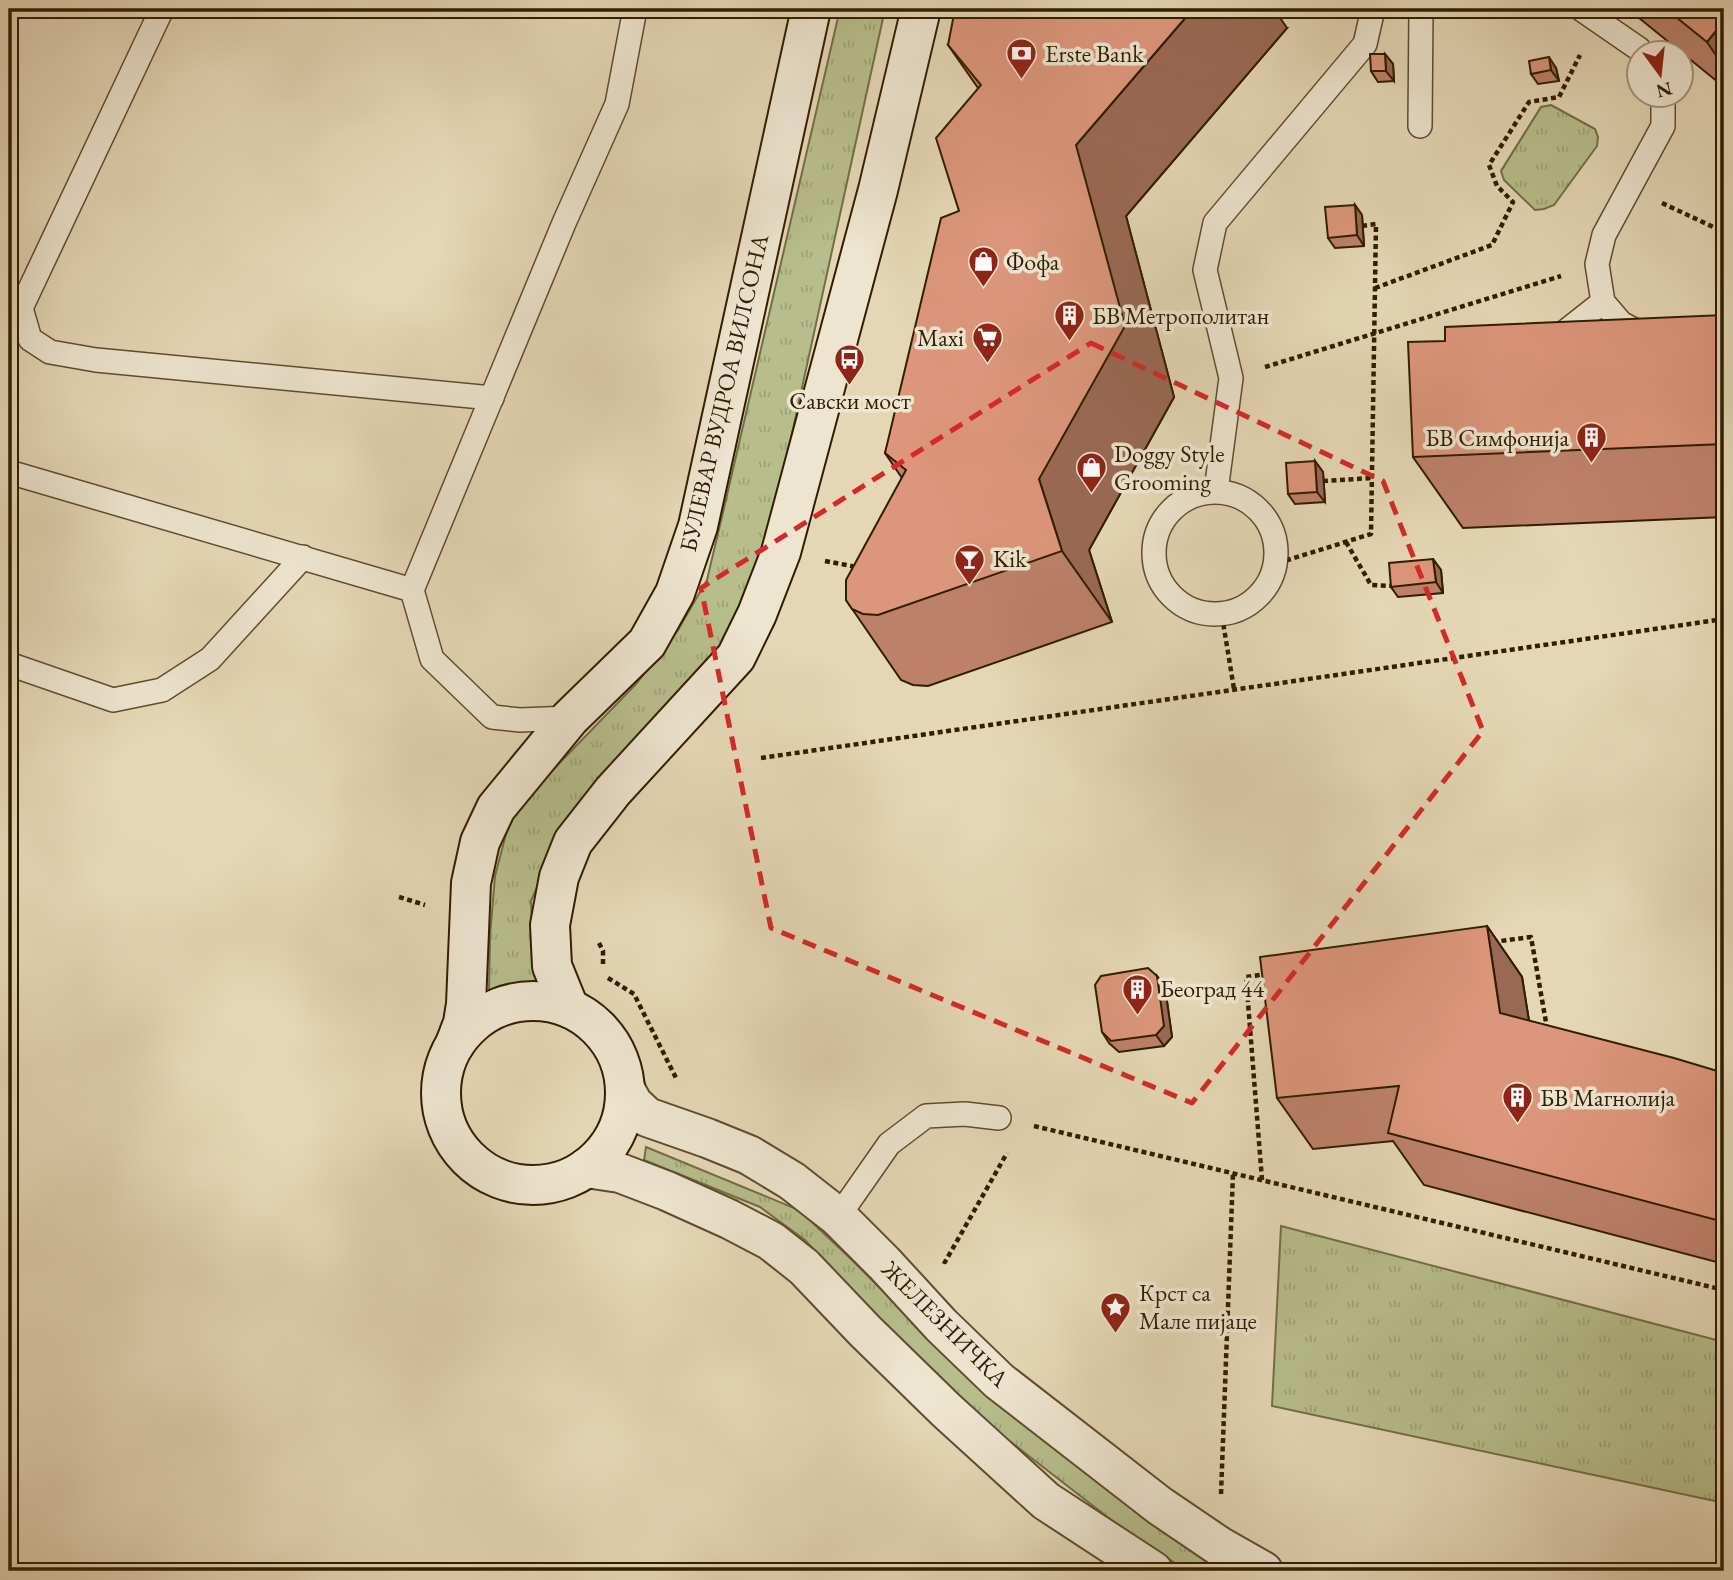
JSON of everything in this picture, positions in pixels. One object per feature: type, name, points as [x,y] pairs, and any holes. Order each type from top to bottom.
[{"type":"main road","name":"БУЛЕВАР ВУДРОА ВИЛСОНА","points":[[455,1044],[463,1023],[466,1004],[471,883],[480,842],[496,808],[570,718],[647,643],[676,593],[698,526],[811,9]]},
{"type":"main road","points":[[569,1008],[552,966],[550,925],[559,877],[573,842],[613,791],[736,657],[778,564],[878,190],[921,9]]},
{"type":"main road","points":[[545,1002],[569,1008],[596,1026],[604,1035],[615,1052],[623,1073],[623,1110],[611,1142],[586,1168],[562,1180],[525,1185],[494,1177],[461,1152],[451,1136],[443,1113],[441,1091],[445,1066],[455,1044],[467,1029],[483,1016],[510,1004],[545,1002]]},
{"type":"main road","name":"ЖЕЛЕЗНИЧКА","points":[[625,1089],[633,1104],[647,1117],[749,1155],[792,1181],[838,1217],[941,1325],[999,1381],[1160,1506],[1219,1546],[1263,1571]]},
{"type":"main road","points":[[586,1168],[620,1173],[667,1191],[771,1241],[804,1267],[864,1331],[1046,1501],[1153,1571]]},
{"type":"lane","points":[[162,9],[21,308],[30,339],[50,352],[96,360],[492,398]]},
{"type":"lane","points":[[570,718],[520,720],[492,717],[432,659],[412,590],[564,223],[617,104],[635,9]]},
{"type":"lane","points":[[1216,491],[1231,378],[1205,270],[1215,223],[1365,44],[1373,9]]},
{"type":"lane","points":[[1420,126],[1421,9]]},
{"type":"lane","points":[[1581,9],[1624,39]]},
{"type":"lane","points":[[1661,337],[1649,338],[1621,323],[1603,302],[1597,264],[1604,235],[1663,126],[1663,108]]},
{"type":"lane","points":[[1542,351],[1603,302]]},
{"type":"lane","points":[[9,472],[412,590]]},
{"type":"lane","points":[[1216,491],[1250,501],[1274,528],[1278,564],[1259,599],[1222,616],[1189,611],[1163,589],[1153,557],[1160,523],[1183,499],[1216,491]]},
{"type":"lane","points":[[9,664],[113,700],[162,690],[211,659],[303,557]]},
{"type":"lane","points":[[838,1217],[889,1144],[926,1116],[965,1114],[999,1118]]},
{"type":"path","points":[[1375,288],[1492,245],[1513,202],[1497,186],[1489,165],[1529,102],[1559,97],[1580,55]]},
{"type":"path","points":[[1630,187],[1724,232]]},
{"type":"path","points":[[1278,564],[1371,534],[1376,224],[1363,226]]},
{"type":"path","points":[[1231,378],[1597,264]]},
{"type":"path","points":[[1323,481],[1372,478]]},
{"type":"path","points":[[1346,542],[1371,585],[1397,586]]},
{"type":"path","points":[[1222,616],[1234,689]]},
{"type":"path","points":[[761,758],[1724,619]]},
{"type":"path","points":[[1490,943],[1531,937],[1547,1031]]},
{"type":"path","points":[[1262,1180],[1246,977],[1273,974]]},
{"type":"path","points":[[634,994],[676,1079]]},
{"type":"path","points":[[999,1118],[1724,1290]]},
{"type":"path","points":[[879,1259],[898,1245],[945,1262],[1024,1123]]},
{"type":"path","points":[[1219,1546],[1233,1173]]},
{"type":"highlighted area","points":[[1091,343],[1383,481],[1483,731],[1192,1103],[771,928],[701,588]]},
{"type":"green space","points":[[840,9],[885,9],[773,520],[737,628],[544,871],[531,901],[533,946],[543,991],[489,991],[495,876],[506,834],[518,806],[636,684],[678,630],[707,580]]},
{"type":"green space","points":[[1551,105],[1595,129],[1597,146],[1554,205],[1535,210],[1504,180],[1501,171],[1541,107]]},
{"type":"green space","points":[[646,1147],[799,1210],[911,1319],[1237,1571],[1187,1571],[1119,1526],[985,1422],[912,1354],[805,1240],[760,1207],[644,1160]]},
{"type":"green space","points":[[1281,1226],[1724,1342],[1724,1503],[1272,1406]]},
{"type":"building","points":[[955,9],[1193,9],[1076,145],[1125,326],[1039,479],[1062,551],[878,615],[863,614],[852,609],[846,600],[846,580],[906,470],[885,453],[941,218],[959,211],[936,138],[981,85],[948,45]]},
{"type":"building","points":[[1666,9],[1724,9],[1724,21],[1707,42]]},
{"type":"building","points":[[1370,54],[1385,54],[1386,71],[1371,71]]},
{"type":"building","points":[[1549,57],[1551,70],[1531,74],[1529,61]]},
{"type":"building","points":[[1355,205],[1357,235],[1328,238],[1325,207]]},
{"type":"building","points":[[1724,315],[1724,444],[1413,457],[1408,342],[1445,341],[1445,327]]},
{"type":"building","points":[[1315,461],[1317,492],[1288,494],[1286,463]]},
{"type":"building","points":[[1433,559],[1436,582],[1391,587],[1389,563]]},
{"type":"building","name":"БВ Магнолија","points":[[1487,926],[1500,1013],[1724,1073],[1724,1222],[1388,1133],[1399,1086],[1277,1098],[1260,957]]},
{"type":"building","name":"Београд 44","points":[[1148,968],[1157,976],[1164,1026],[1156,1035],[1111,1041],[1102,1032],[1095,985],[1101,976]]},
{"type":"place","name":"Erste Bank","points":[[1022,81]]},
{"type":"place","name":"Фофа","points":[[983,289]]},
{"type":"place","name":"БВ Метрополитан","points":[[1069,343]]},
{"type":"place","name":"Maxi","points":[[987,365]]},
{"type":"place","name":"Савски мост","points":[[850,386]]},
{"type":"place","name":"БВ Симфонија","points":[[1592,465]]},
{"type":"place","name":"Doggy Style Grooming","points":[[1091,495]]},
{"type":"place","name":"Kik","points":[[970,586]]},
{"type":"place","name":"Београд 44","points":[[1137,1016]]},
{"type":"place","name":"БВ Магнолија","points":[[1517,1125]]},
{"type":"place","name":"Крст са Мале пијаце","points":[[1116,1334]]}]
